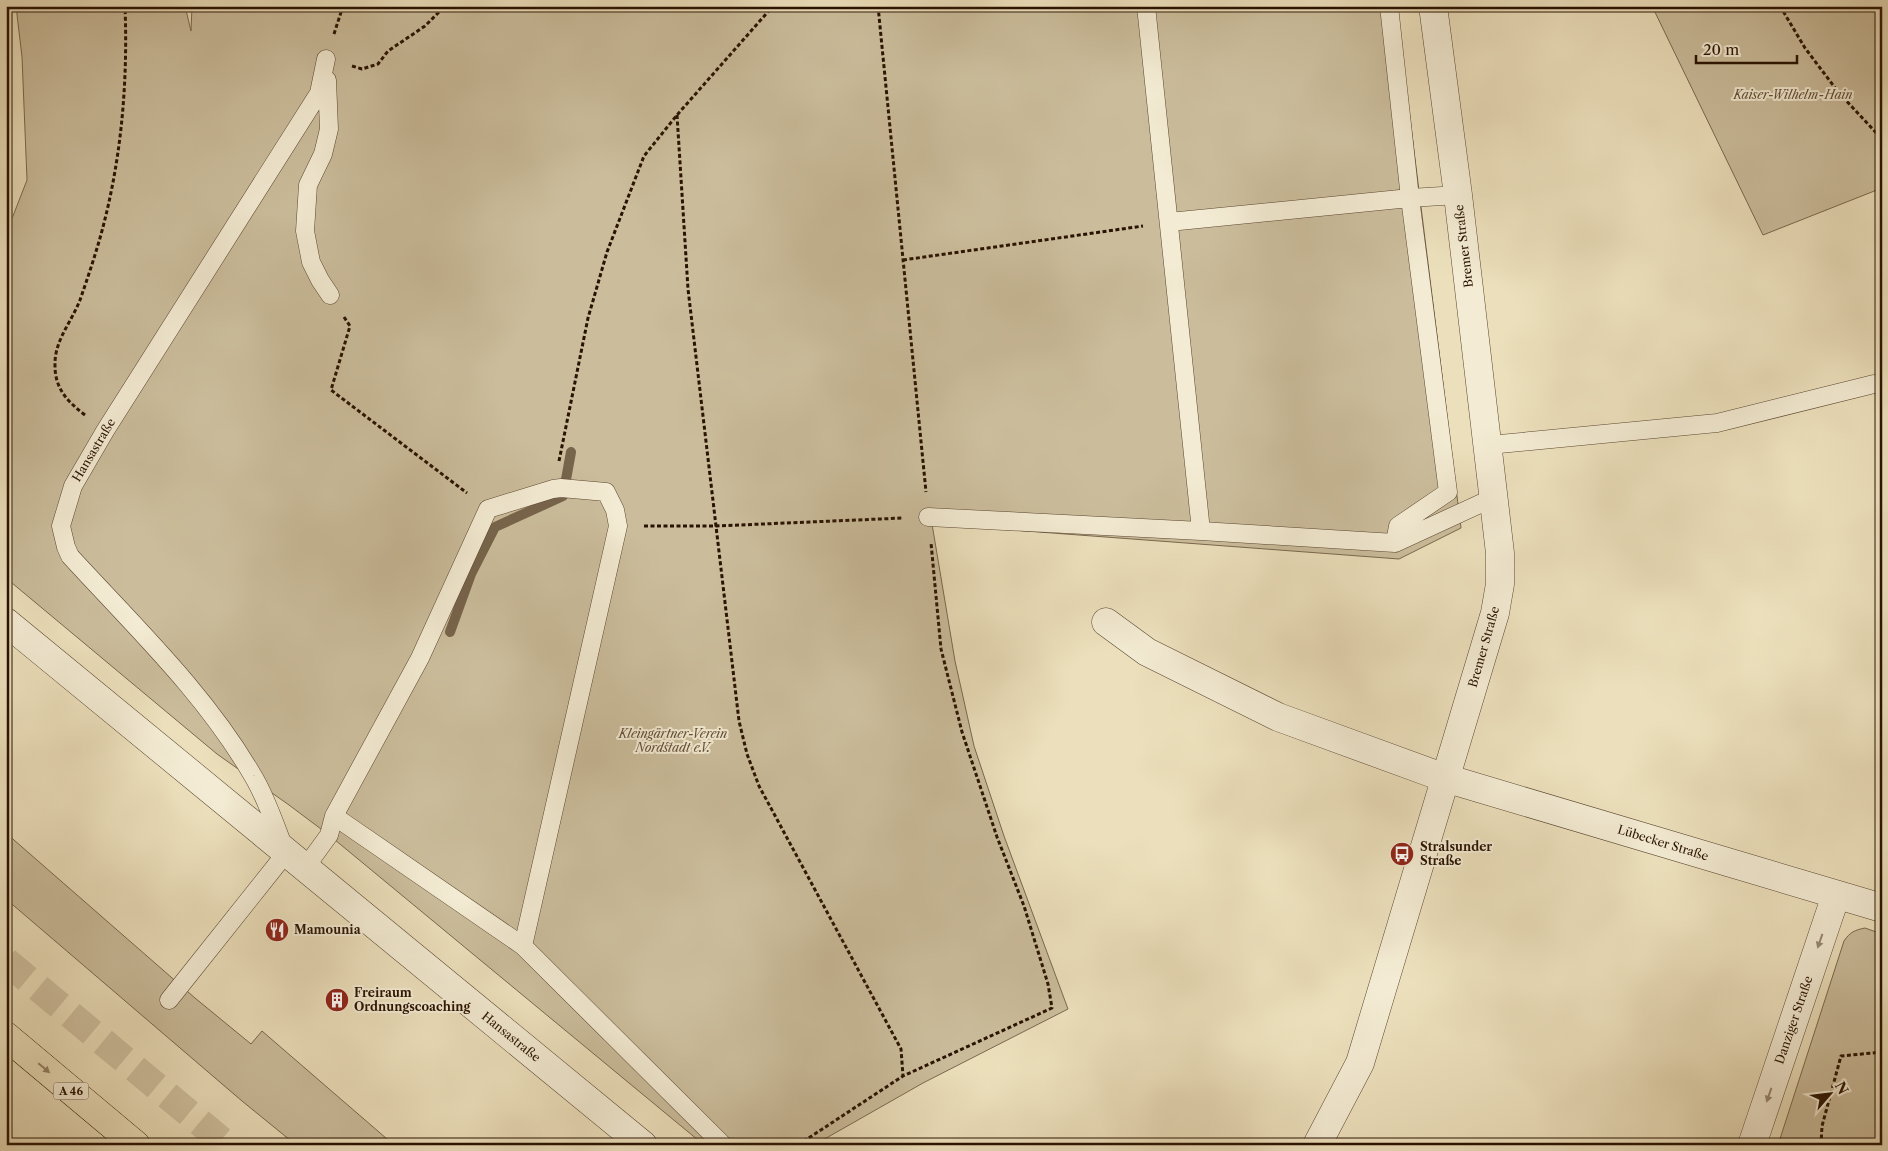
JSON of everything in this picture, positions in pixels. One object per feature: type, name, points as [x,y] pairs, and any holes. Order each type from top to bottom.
[{"type":"highway","name":"A 46","points":[[6,1036],[136,1145]]},
{"type":"street","name":"Bremer Straße","points":[[1317,1145],[1360,1063],[1495,613],[1500,584],[1500,553],[1489,445],[1433,6]]},
{"type":"street","name":"Hansastraße","points":[[6,622],[643,1145]]},
{"type":"street","points":[[1106,622],[1147,652],[1278,717],[1445,778]]},
{"type":"street","name":"Lübecker Straße","points":[[1445,778],[1882,908]]},
{"type":"street","name":"Danziger Straße","points":[[1752,1145],[1836,895]]},
{"type":"lane","points":[[1146,6],[1201,531]]},
{"type":"lane","points":[[1389,6],[1410,198],[1448,492],[1398,526],[1395,543]]},
{"type":"lane","name":"Hansastraße","points":[[296,860],[254,778],[220,725],[204,703],[70,556],[61,526],[72,486],[319,93],[326,60]]},
{"type":"lane","points":[[326,60],[329,129],[323,154],[308,185],[305,231],[311,262],[330,295]]},
{"type":"lane","points":[[1170,222],[1458,195]]},
{"type":"lane","points":[[1489,445],[1718,423],[1874,384]]},
{"type":"lane","points":[[169,1000],[296,860],[329,835],[334,816],[420,658],[488,509],[560,488],[606,492],[616,510],[618,526],[523,946]]},
{"type":"lane","points":[[920,517],[1395,543],[1495,497]]},
{"type":"lane","points":[[334,816],[523,946],[723,1145]]},
{"type":"path","points":[[105,431],[71,404],[59,389],[54,368],[61,336],[80,301],[100,239],[114,185],[125,94],[127,50],[125,6]]},
{"type":"path","points":[[326,60],[362,69],[378,64],[388,51],[425,26],[446,6]]},
{"type":"path","points":[[560,488],[588,318],[607,252],[644,156],[773,6]]},
{"type":"path","points":[[798,1145],[903,1076],[1052,1008],[1048,984],[1024,906],[997,837],[962,732],[941,649],[920,517],[903,260],[878,6]]},
{"type":"path","points":[[1780,6],[1805,48],[1839,93],[1882,139]]},
{"type":"path","points":[[678,116],[688,288],[739,721],[747,754],[758,786],[901,1049],[903,1076]]},
{"type":"path","points":[[903,260],[1170,222]]},
{"type":"path","points":[[330,295],[350,326],[330,390],[488,509]]},
{"type":"path","points":[[637,526],[716,526],[920,517]]},
{"type":"path","points":[[1821,1145],[1822,1126],[1841,1056],[1882,1052]]},
{"type":"green space","name":"Kleingärtner-Verein Nordstadt e.V.","points":[[16,6],[185,6],[191,31],[192,6],[1396,6],[1461,528],[1399,559],[932,524],[955,661],[974,746],[1004,836],[1068,1009],[923,1083],[814,1145],[704,1145],[329,835],[217,754],[6,578],[6,234],[27,180],[22,57]]},
{"type":"green space","name":"Kaiser-Wilhelm-Hain","points":[[1652,6],[1882,6],[1882,188],[1763,235]]},
{"type":"green space","points":[[6,833],[195,998],[251,1044],[262,1031],[394,1145],[296,1145],[6,899]]},
{"type":"green space","points":[[1865,928],[1882,934],[1882,1145],[1778,1145],[1844,941],[1848,935]]},
{"type":"waterway","points":[[450,632],[471,574],[495,527],[563,496],[571,452]]},
{"type":"tunnel","points":[[6,961],[227,1145]]},
{"type":"place","name":"Stralsunder Straße","points":[[1402,854]]},
{"type":"place","name":"Mamounia","points":[[277,930]]},
{"type":"place","name":"Freiraum Ordnungscoaching","points":[[337,1000]]}]
